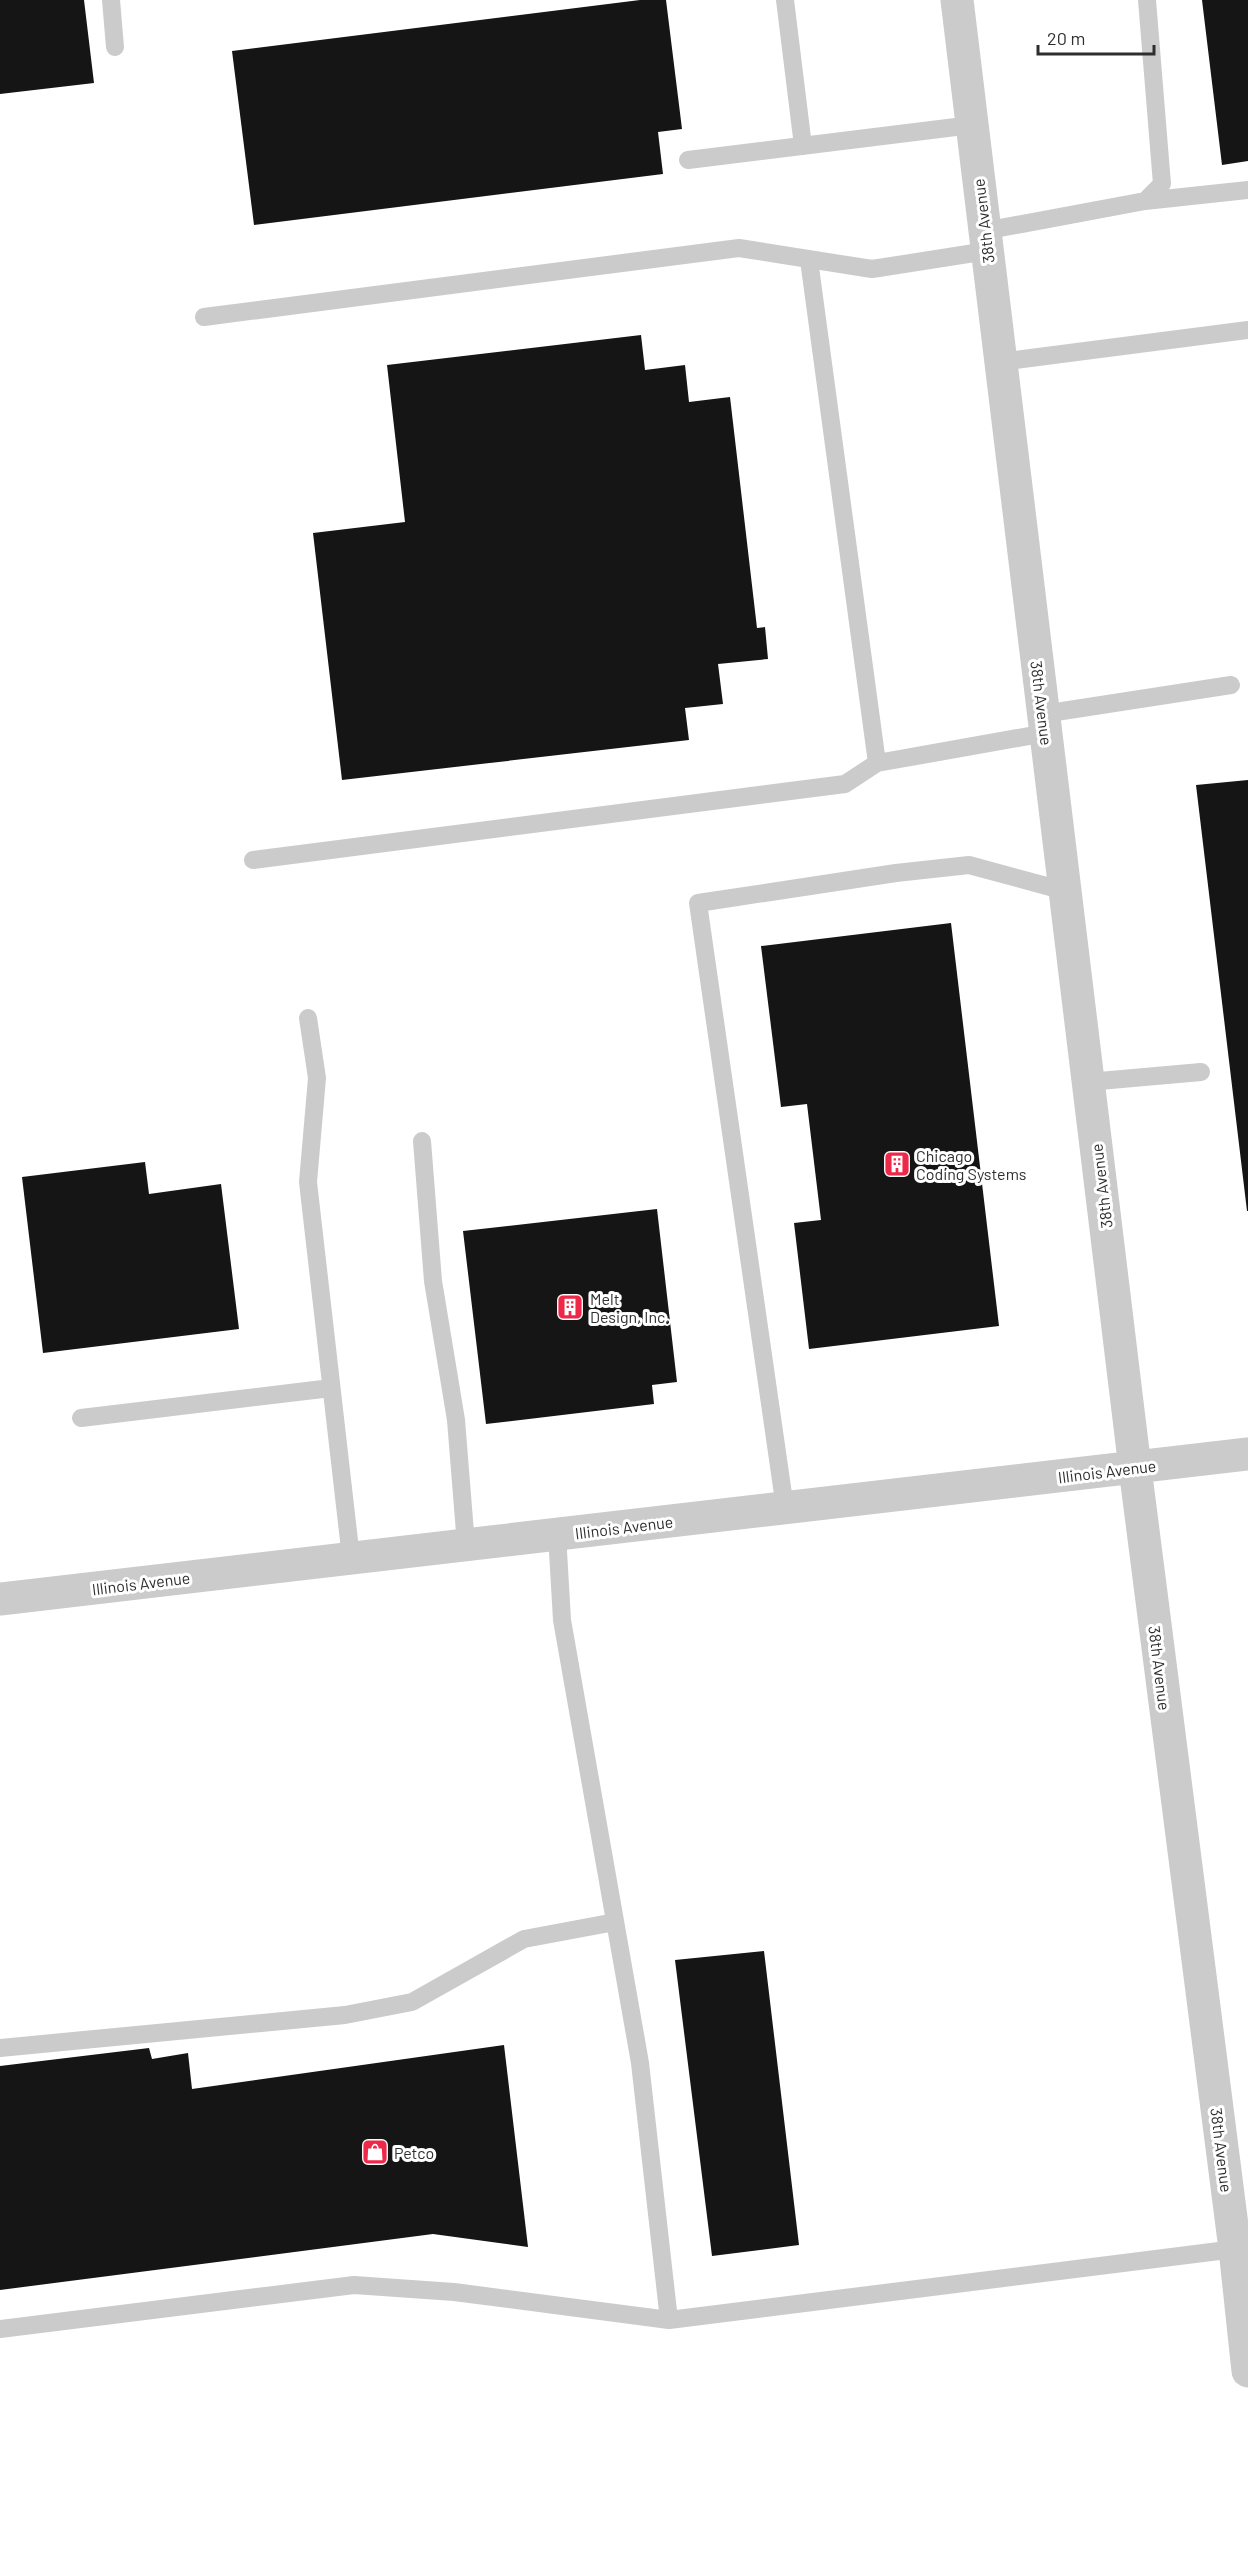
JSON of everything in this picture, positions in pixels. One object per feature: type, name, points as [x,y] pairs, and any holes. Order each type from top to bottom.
[{"type":"street","name":"38th Avenue","points":[[957,0],[1135,1468],[1235,2249],[1247,2359]]},
{"type":"street","name":"Illinois Avenue","points":[[0,1599],[1248,1454]]},
{"type":"lane","points":[[111,0],[115,46]]},
{"type":"lane","points":[[784,0],[803,146]]},
{"type":"lane","points":[[1145,201],[1162,184],[1147,0]]},
{"type":"lane","points":[[688,160],[972,125]]},
{"type":"lane","points":[[204,317],[738,248],[872,269],[1145,201],[1248,190]]},
{"type":"lane","points":[[809,260],[877,763]]},
{"type":"lane","points":[[1000,362],[1248,330]]},
{"type":"lane","points":[[253,860],[845,784],[877,763],[1044,724],[1232,685]]},
{"type":"lane","points":[[784,1508],[698,903],[896,873],[969,865],[1065,891]]},
{"type":"lane","points":[[308,1018],[317,1078],[308,1182],[351,1558]]},
{"type":"lane","points":[[1088,1082],[1201,1072]]},
{"type":"lane","points":[[422,1141],[433,1281],[456,1420],[466,1545]]},
{"type":"lane","points":[[81,1418],[331,1388]]},
{"type":"lane","points":[[557,1534],[562,1620],[640,2063],[669,2320]]},
{"type":"lane","points":[[0,2048],[345,2015],[412,2002],[524,1939],[615,1922]]},
{"type":"lane","points":[[0,2329],[354,2285],[454,2292],[669,2320],[1235,2249]]},
{"type":"building","points":[[0,0],[84,0],[94,83],[0,94]]},
{"type":"building","points":[[640,0],[666,0],[682,129],[658,132],[663,174],[254,225],[232,51]]},
{"type":"building","points":[[1202,0],[1248,0],[1248,161],[1222,165]]},
{"type":"building","points":[[641,335],[645,370],[685,365],[689,402],[730,397],[757,628],[765,627],[768,659],[718,664],[723,704],[685,708],[689,740],[342,780],[313,533],[405,522],[387,365]]},
{"type":"building","points":[[1248,780],[1248,1211],[1247,1211],[1196,785]]},
{"type":"building","name":"Chicago Coding Systems","points":[[951,923],[999,1326],[809,1349],[794,1223],[821,1220],[807,1104],[781,1107],[761,946]]},
{"type":"building","points":[[145,1162],[149,1194],[221,1184],[239,1329],[43,1353],[22,1177]]},
{"type":"building","name":"Melt Design, Inc.","points":[[657,1209],[677,1382],[652,1385],[654,1404],[486,1424],[463,1231]]},
{"type":"building","points":[[764,1951],[799,2245],[712,2256],[675,1960]]},
{"type":"building","points":[[504,2045],[528,2247],[433,2234],[0,2290],[0,2066],[149,2048],[152,2059],[188,2053],[192,2089]]},
{"type":"place","name":"Chicago Coding Systems","points":[[897,1164]]},
{"type":"place","name":"Melt Design, Inc.","points":[[570,1307]]},
{"type":"place","name":"Petco","points":[[375,2152]]}]
